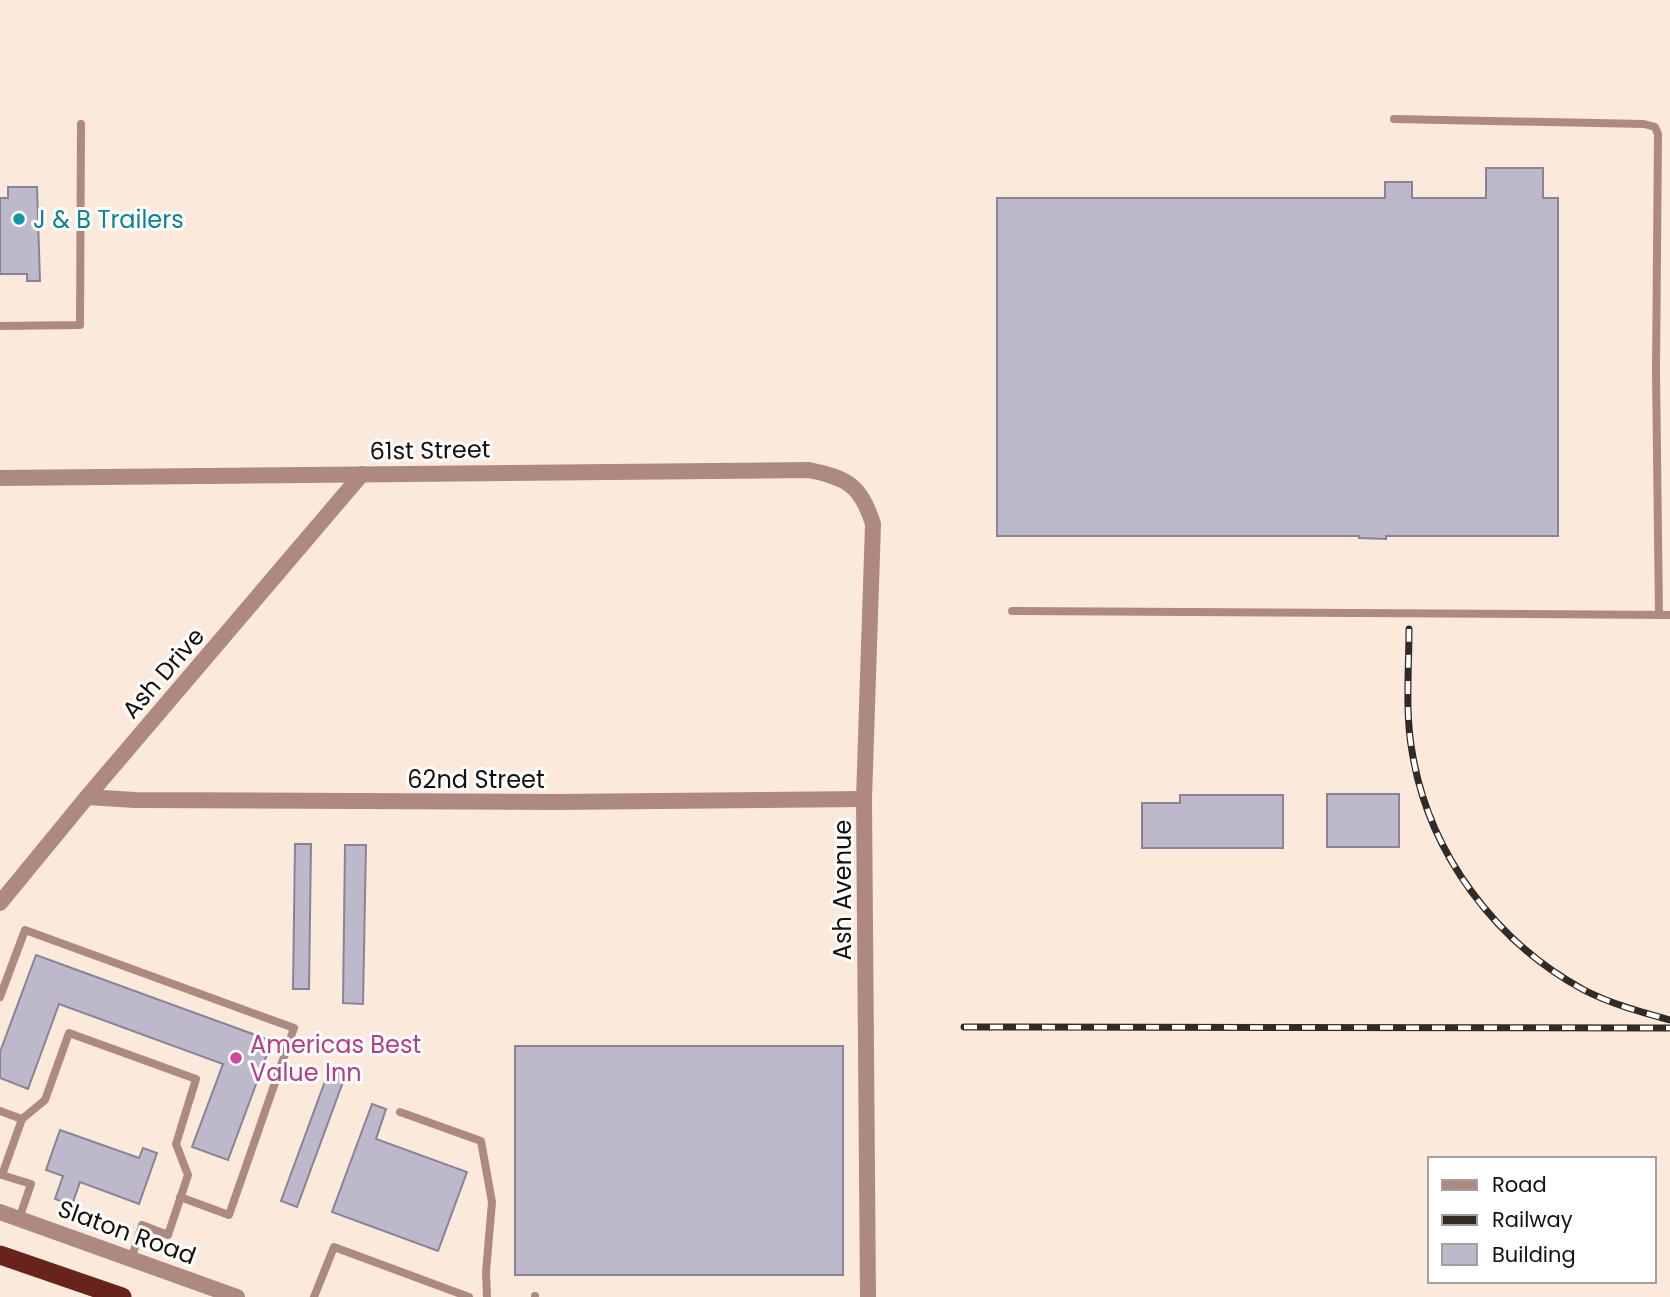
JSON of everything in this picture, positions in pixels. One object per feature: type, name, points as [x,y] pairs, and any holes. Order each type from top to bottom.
[{"type":"highway","points":[[0,1255],[122,1297]]},
{"type":"street","name":"61st Street","points":[[0,478],[808,470],[837,476],[856,488]]},
{"type":"street","name":"Ash Drive","points":[[0,903],[362,474]]},
{"type":"street","name":"Ash Avenue","points":[[856,488],[867,505],[873,524],[864,799],[869,1297]]},
{"type":"street","name":"62nd Street","points":[[87,797],[149,800],[541,802],[864,799]]},
{"type":"street","name":"Slaton Road","points":[[0,1212],[237,1297]]},
{"type":"lane","points":[[1394,119],[1644,124],[1655,127],[1658,134],[1656,372],[1659,615]]},
{"type":"lane","points":[[0,326],[80,325],[81,124]]},
{"type":"lane","points":[[1012,611],[1670,615]]},
{"type":"lane","points":[[0,997],[24,930],[294,1028],[229,1215],[180,1197]]},
{"type":"lane","points":[[19,1219],[31,1184],[2,1175],[22,1118],[45,1100],[69,1033],[195,1079],[176,1144],[188,1175],[168,1235],[142,1225],[131,1260]]},
{"type":"lane","points":[[0,1111],[22,1118]]},
{"type":"lane","points":[[400,1112],[481,1141],[492,1202],[486,1272],[487,1297]]},
{"type":"lane","points":[[314,1297],[334,1247],[468,1297]]},
{"type":"building","points":[[1486,168],[1543,168],[1543,198],[1558,198],[1558,536],[1386,536],[1386,539],[1359,536],[997,536],[997,198],[1385,198],[1385,182],[1412,182],[1412,198],[1486,198]]},
{"type":"building","name":"J & B Trailers","points":[[8,187],[37,187],[40,281],[27,281],[27,274],[0,274],[0,198],[8,198]]},
{"type":"building","points":[[1327,794],[1399,794],[1399,847],[1327,847]]},
{"type":"building","points":[[1180,795],[1283,795],[1283,848],[1142,848],[1142,803],[1180,803]]},
{"type":"building","points":[[295,844],[311,844],[309,989],[293,989]]},
{"type":"building","points":[[345,845],[366,845],[363,1004],[343,1003]]},
{"type":"building","name":"Americas Best Value Inn","points":[[36,955],[272,1041],[228,1160],[192,1147],[223,1064],[59,1004],[28,1089],[0,1078],[0,1052]]},
{"type":"building","points":[[515,1046],[843,1046],[843,1275],[515,1275]]},
{"type":"building","points":[[331,1065],[347,1071],[297,1207],[281,1201]]},
{"type":"building","points":[[372,1104],[386,1109],[376,1139],[467,1172],[438,1251],[332,1212]]},
{"type":"building","points":[[60,1130],[139,1158],[143,1148],[157,1153],[139,1204],[80,1182],[72,1205],[55,1199],[63,1176],[46,1170]]},
{"type":"railway","points":[[1409,629],[1409,721],[1420,788],[1433,824],[1450,858],[1471,890],[1495,920],[1522,947],[1552,970],[1584,990],[1605,999],[1670,1020]]},
{"type":"railway","points":[[964,1027],[1670,1028]]},
{"type":"place","name":"J & B Trailers","points":[[19,219]]},
{"type":"place","name":"Americas Best Value Inn","points":[[236,1058]]}]
